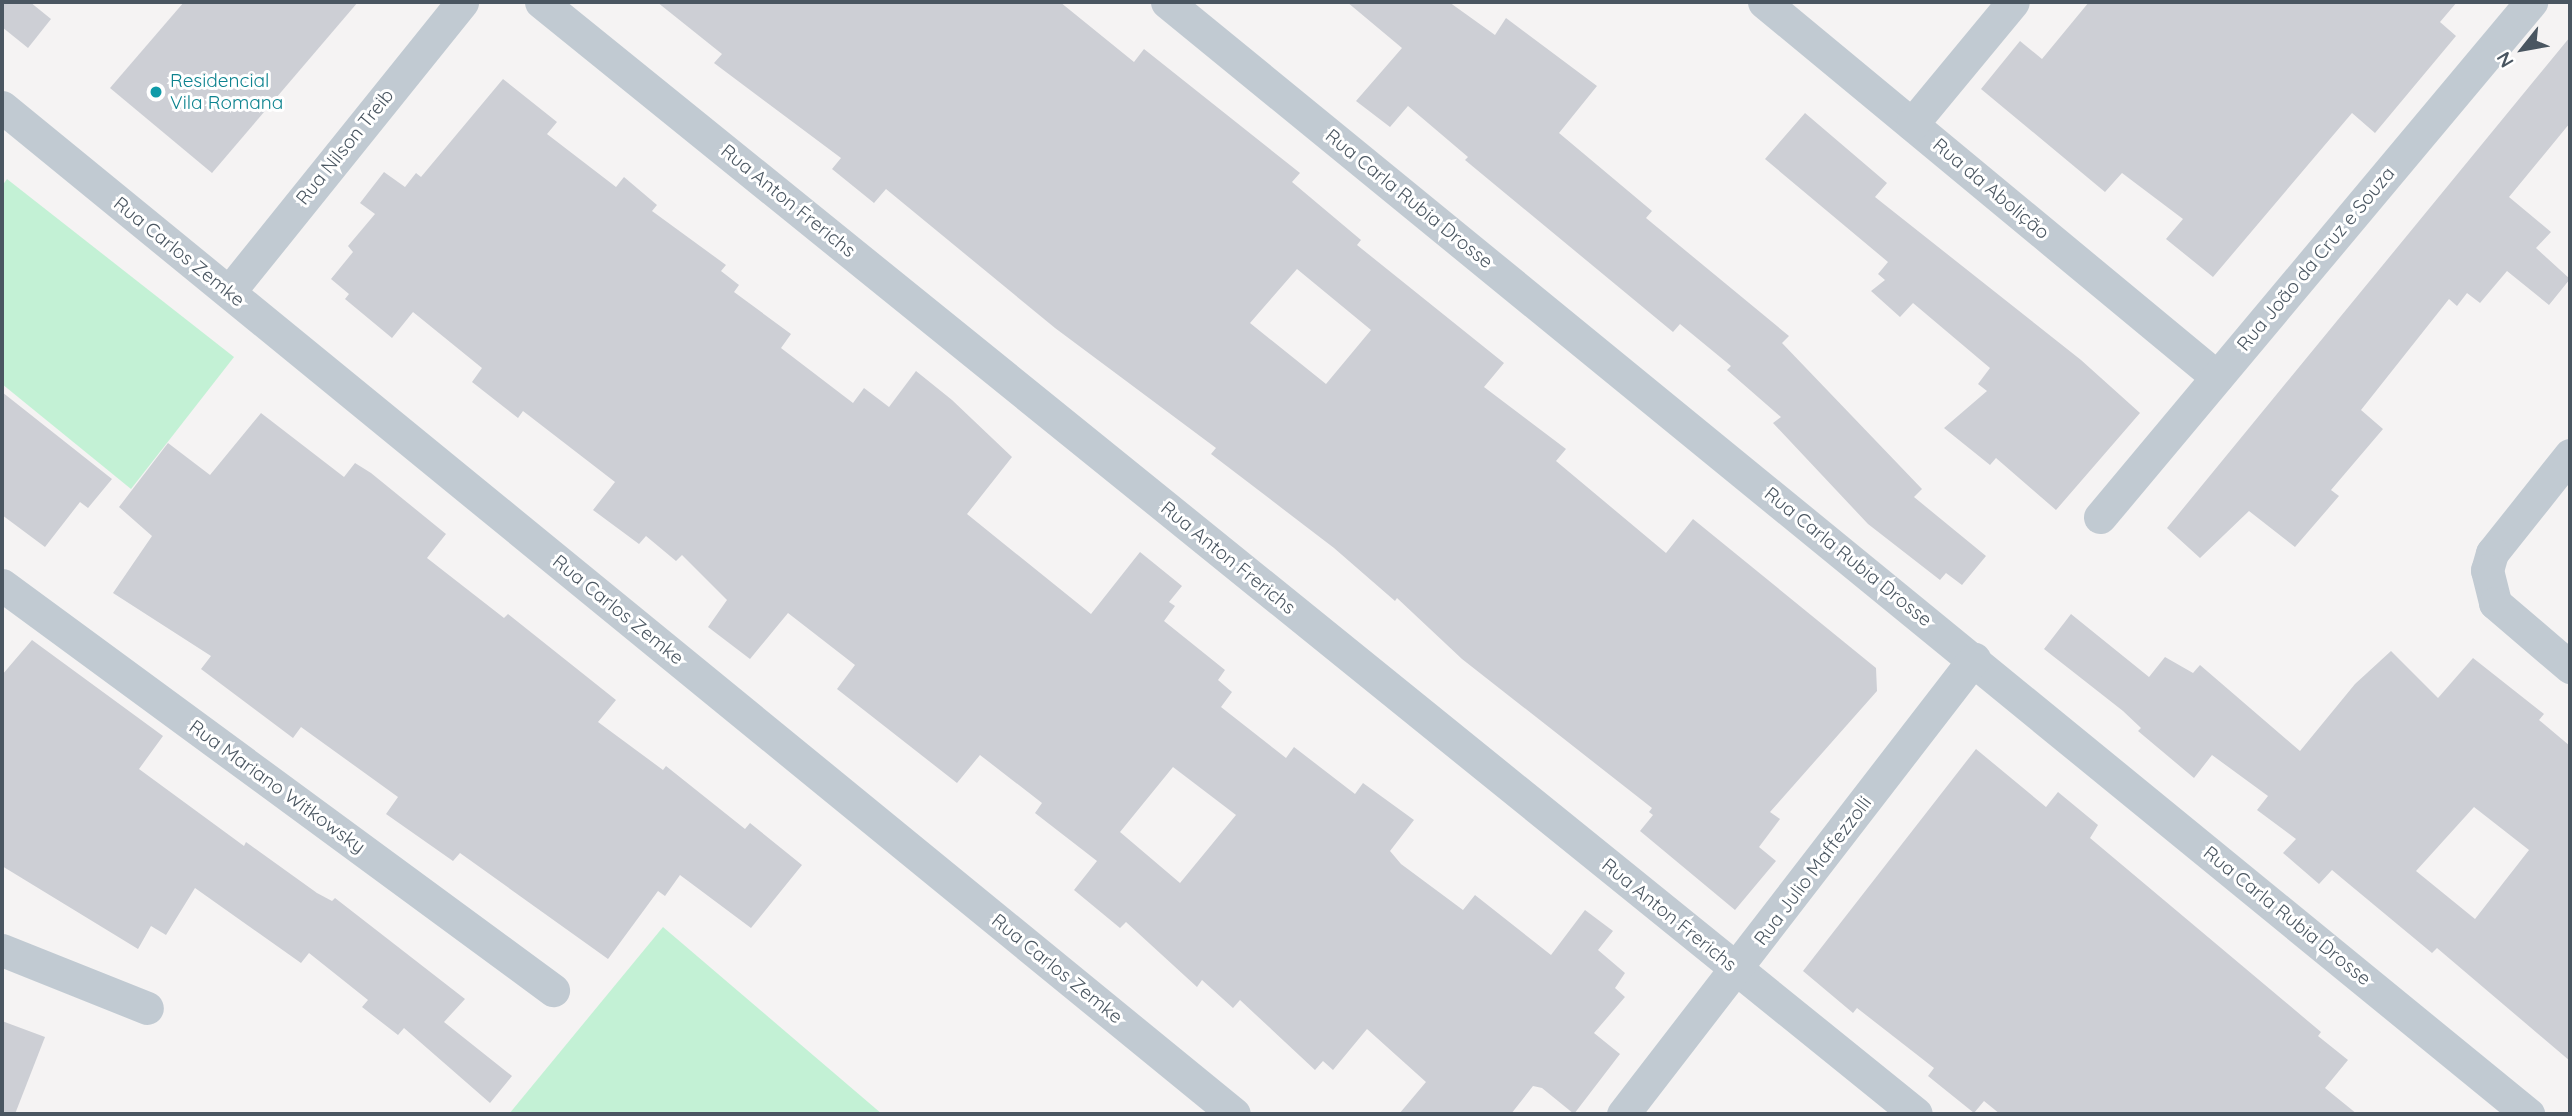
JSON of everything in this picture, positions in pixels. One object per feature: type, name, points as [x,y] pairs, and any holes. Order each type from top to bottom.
[{"type":"street","name":"Rua Nilson Treib","points":[[229,292],[461,2]]},
{"type":"street","name":"Rua Anton Frerichs","points":[[541,2],[1916,1114]]},
{"type":"street","name":"Rua Carla Rubia Drosse","points":[[1167,2],[2528,1114]]},
{"type":"street","name":"Rua da Abolição","points":[[1765,2],[2217,377]]},
{"type":"street","points":[[1912,124],[2013,2]]},
{"type":"street","name":"Rua João da Cruz e Souza","points":[[2099,517],[2531,2]]},
{"type":"street","name":"Rua Carlos Zemke","points":[[2,107],[1234,1114]]},
{"type":"street","points":[[2570,455],[2492,553],[2488,586],[2495,603],[2507,616],[2570,667]]},
{"type":"street","name":"Rua Mariano Witkowsky","points":[[2,584],[553,990]]},
{"type":"street","name":"Rua Julio Maffezzolli","points":[[1623,1114],[1738,970],[1974,659]]},
{"type":"street","points":[[2,950],[147,1008]]},
{"type":"green space","points":[[7,179],[234,357],[131,489],[2,384],[2,186]]},
{"type":"green space","points":[[663,927],[882,1114],[509,1114]]},
{"type":"building","points":[[2,2],[30,2],[51,19],[28,48],[2,27]]},
{"type":"building","points":[[184,2],[358,2],[212,173],[110,88]]},
{"type":"building","points":[[657,2],[1060,2],[1134,62],[1144,49],[1300,173],[1292,182],[1361,240],[1357,245],[1504,363],[1484,387],[1566,449],[1556,461],[1666,553],[1693,519],[1876,668],[1877,691],[1770,812],[1780,819],[1759,847],[1776,861],[1735,910],[1640,831],[1653,815],[1649,812],[1652,808],[1462,659],[1397,598],[1395,601],[1334,548],[1211,454],[1216,448],[1055,328],[886,189],[874,203],[832,169],[841,158],[714,63],[722,54]],"holes":[[[1297,269],[1371,330],[1326,384],[1250,323]]]},
{"type":"building","points":[[1347,2],[1449,2],[1495,35],[1506,18],[1597,86],[1559,133],[1652,211],[1646,218],[1789,336],[1782,343],[1922,489],[1914,497],[1986,556],[1962,585],[1946,573],[1940,580],[1868,524],[1773,423],[1781,417],[1727,370],[1731,366],[1680,324],[1673,332],[1465,160],[1468,157],[1408,106],[1390,127],[1356,101],[1402,48]]},
{"type":"building","points":[[2089,2],[2457,2],[2440,22],[2456,36],[2375,133],[2352,113],[2213,277],[2166,239],[2183,219],[2122,173],[2105,192],[1981,89],[2020,41],[2042,59]]},
{"type":"building","points":[[2570,37],[2570,123],[2509,197],[2551,232],[2536,248],[2570,279],[2549,305],[2507,271],[2480,303],[2467,293],[2457,306],[2449,299],[2361,410],[2383,429],[2331,490],[2339,496],[2295,547],[2249,511],[2200,558],[2167,528]]},
{"type":"building","points":[[503,79],[557,122],[547,134],[616,187],[624,177],[657,205],[652,211],[726,265],[721,271],[739,285],[734,292],[791,334],[781,348],[853,403],[864,388],[889,407],[916,371],[952,400],[1012,457],[967,514],[1091,614],[1140,552],[1182,586],[1169,602],[1175,606],[1164,621],[1225,670],[1218,680],[1232,692],[1221,707],[1286,758],[1294,747],[1355,794],[1363,783],[1414,820],[1390,851],[1401,864],[1463,910],[1475,895],[1551,955],[1585,910],[1613,931],[1598,950],[1625,973],[1615,988],[1625,997],[1594,1033],[1620,1054],[1574,1114],[1542,1088],[1533,1086],[1511,1114],[1399,1114],[1426,1082],[1367,1029],[1333,1070],[1323,1061],[1315,1070],[1240,1000],[1233,1008],[1202,980],[1197,987],[1126,922],[1120,928],[1074,890],[1097,861],[1035,813],[1042,803],[980,755],[957,783],[837,689],[855,665],[788,613],[750,659],[708,627],[727,600],[682,555],[676,561],[646,536],[639,544],[593,510],[615,482],[523,411],[518,418],[472,382],[482,368],[413,312],[392,338],[345,299],[349,294],[331,279],[353,252],[348,246],[375,214],[360,203],[384,172],[405,187],[416,173],[421,177]],"holes":[[[1173,767],[1236,815],[1180,883],[1120,832]]]},
{"type":"building","points":[[1805,113],[1887,183],[1875,197],[2081,360],[2140,413],[2056,510],[1996,458],[1990,465],[1944,428],[1987,391],[1978,384],[1990,368],[1913,303],[1900,317],[1871,291],[1885,280],[1878,274],[1888,262],[1765,159]]},
{"type":"building","points":[[2,392],[112,479],[88,508],[80,502],[45,547],[2,515]]},
{"type":"building","points":[[261,413],[344,477],[355,463],[371,473],[446,534],[427,558],[504,618],[508,614],[616,700],[598,722],[663,770],[666,766],[745,829],[750,823],[802,865],[751,928],[680,875],[665,896],[658,891],[608,959],[460,853],[453,861],[386,814],[398,797],[301,727],[293,738],[201,669],[211,656],[113,593],[152,536],[119,507],[168,443],[210,475]]},
{"type":"building","points":[[2071,614],[2149,677],[2165,657],[2193,673],[2200,665],[2300,751],[2355,684],[2391,651],[2438,698],[2473,658],[2544,714],[2539,720],[2570,746],[2570,1061],[2437,948],[2432,953],[2332,870],[2319,884],[2283,853],[2296,839],[2257,810],[2268,796],[2212,755],[2194,778],[2138,731],[2141,728],[2123,711],[2044,649]],"holes":[[[2474,807],[2529,850],[2475,919],[2416,871]]]},
{"type":"building","points":[[32,640],[163,736],[139,769],[244,846],[246,842],[317,893],[332,901],[335,898],[465,999],[444,1022],[512,1076],[490,1103],[404,1028],[398,1035],[362,1007],[368,1000],[309,953],[301,963],[195,888],[166,935],[151,926],[138,949],[2,866],[2,675]]},
{"type":"building","points":[[1976,749],[2046,807],[2058,792],[2098,825],[2090,838],[2321,1032],[2318,1036],[2348,1060],[2325,1088],[2357,1114],[2000,1114],[1984,1101],[1974,1113],[1928,1076],[1934,1068],[1857,1008],[1853,1013],[1803,971]]},
{"type":"building","points":[[2,1021],[45,1037],[15,1114],[2,1114]]},
{"type":"place","name":"Residencial Vila Romana","points":[[156,92]]}]
